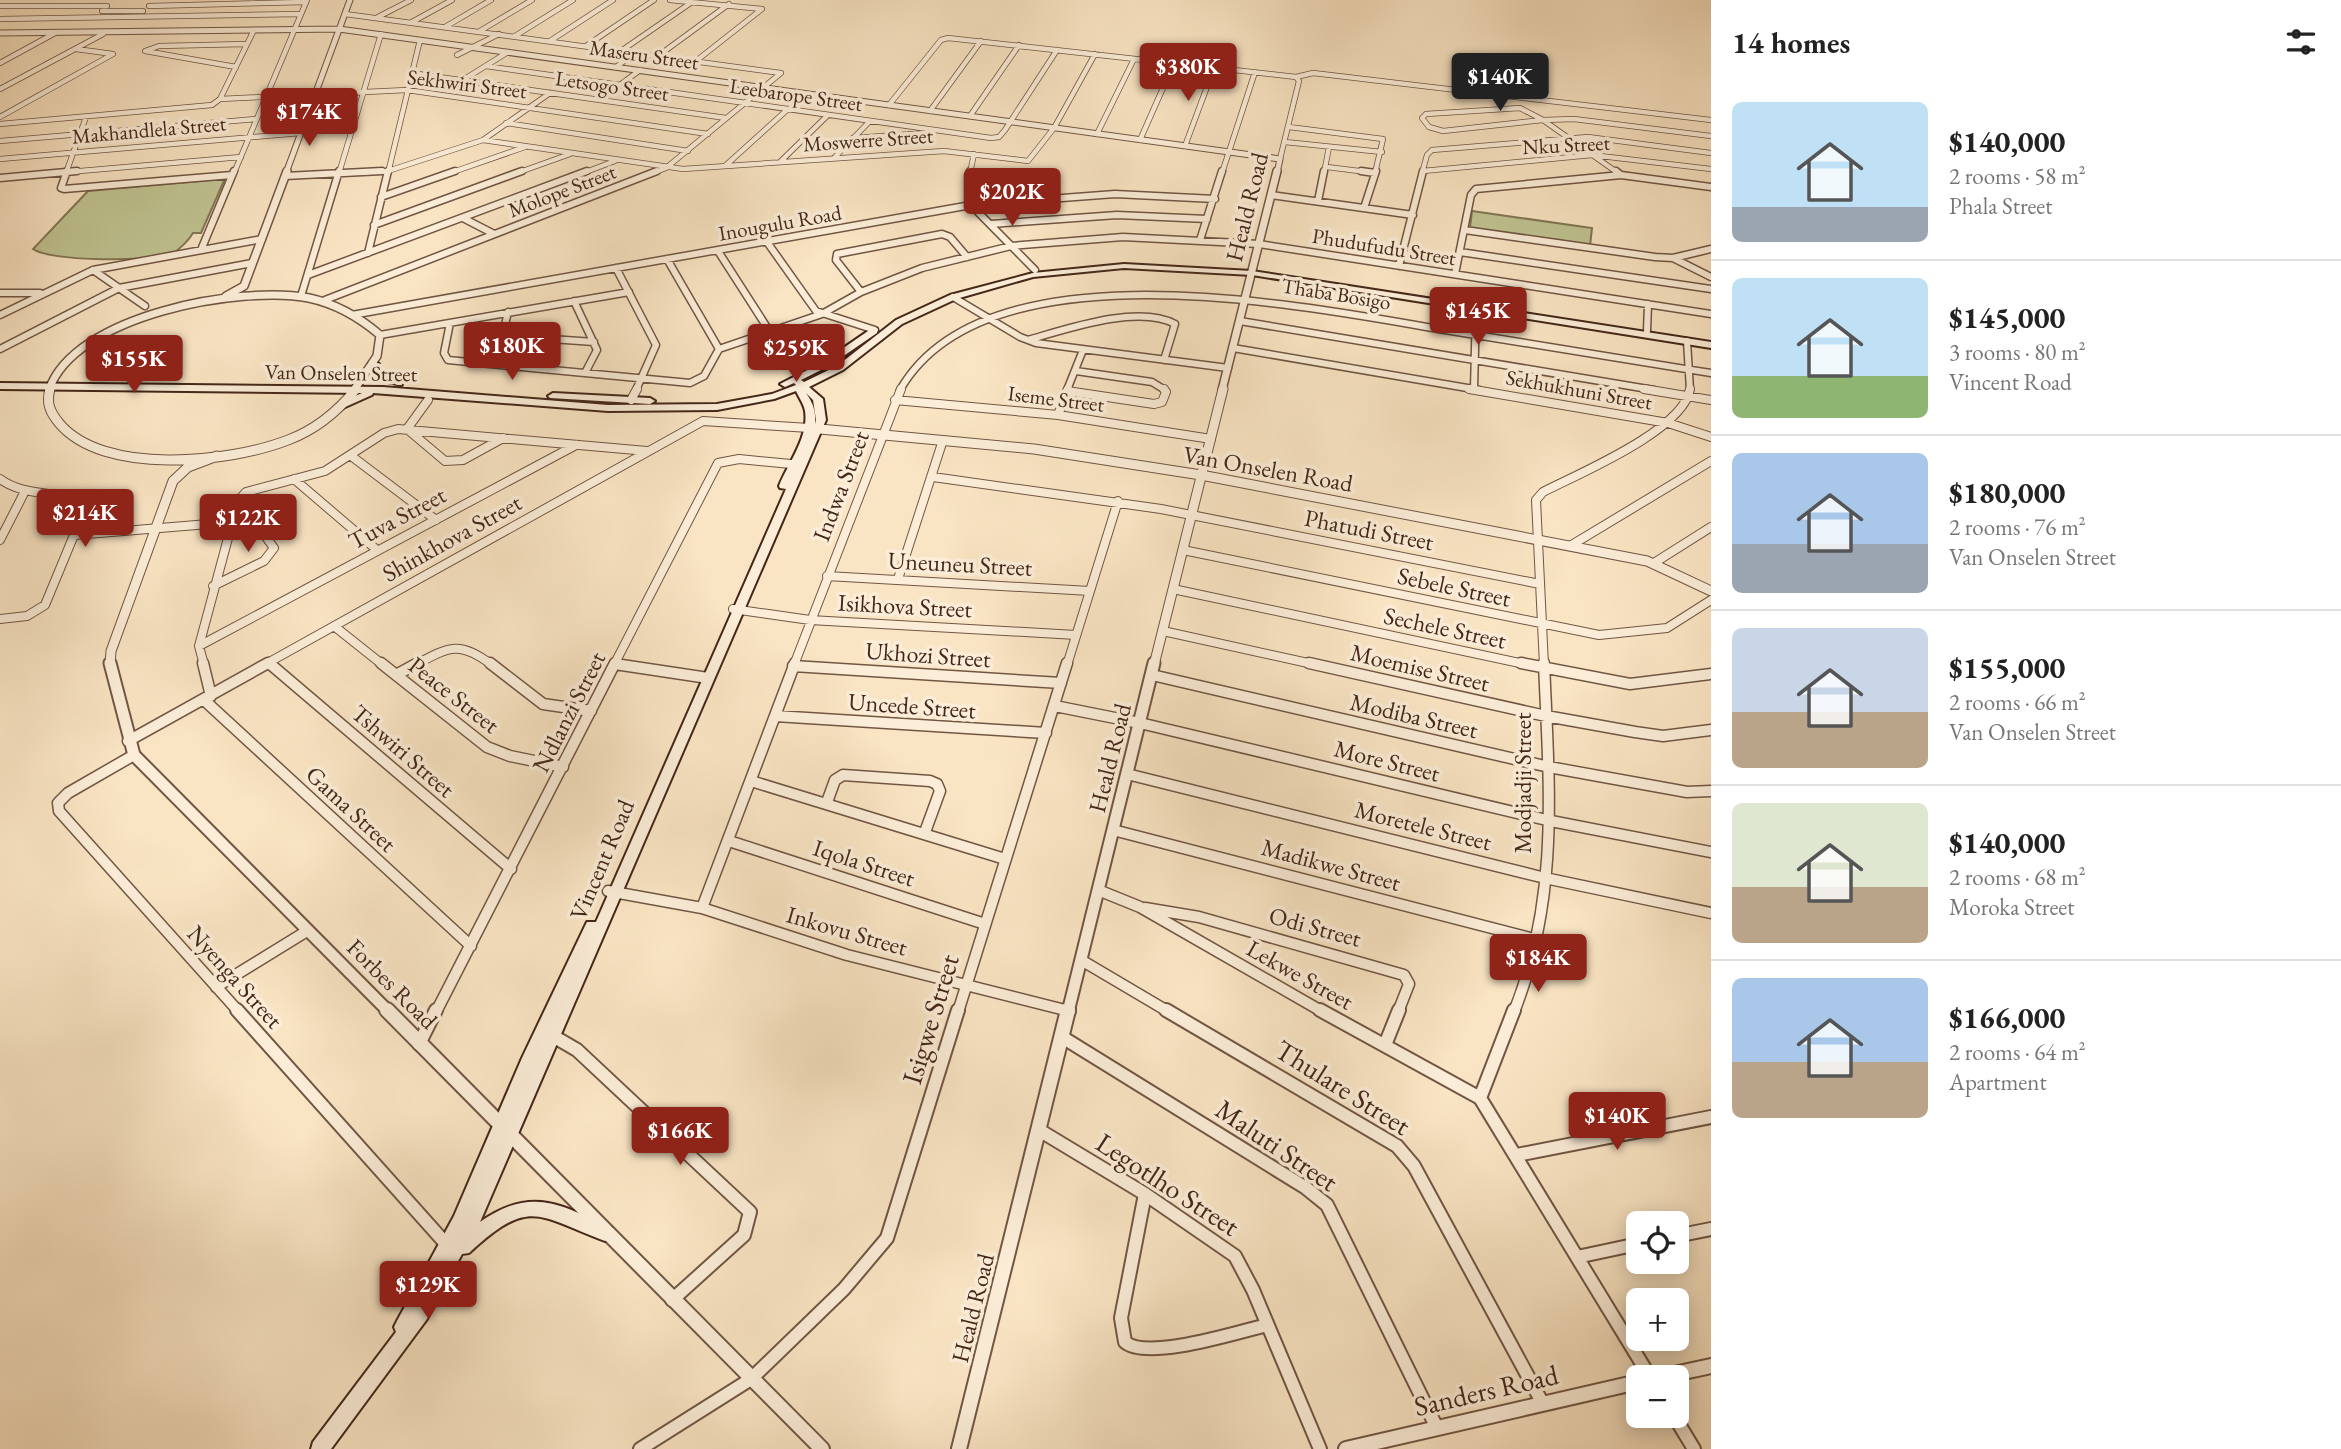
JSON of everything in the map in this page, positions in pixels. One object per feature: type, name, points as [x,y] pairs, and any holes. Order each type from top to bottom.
[{"type":"main road","points":[[796,385],[875,330],[937,297],[1035,270],[1146,262],[1252,271],[1711,343]]},
{"type":"main road","points":[[796,385],[828,375],[898,322],[953,297],[1032,275],[1102,267],[1164,266],[1252,271],[1711,343]]},
{"type":"main road","points":[[374,364],[377,377],[399,383]]},
{"type":"main road","name":"Vincent Road","points":[[320,1449],[390,1356],[451,1250],[736,610],[813,428],[815,402],[828,375]]},
{"type":"main road","name":"Van Onselen Street","points":[[0,379],[51,383],[358,386],[399,383],[631,400],[708,400],[796,385]]},
{"type":"main road","name":"Van Onselen Street","points":[[0,386],[51,383]]},
{"type":"main road","points":[[796,385],[815,402]]},
{"type":"main road","name":"Van Onselen Street","points":[[358,386],[639,409],[717,407],[774,396],[796,385]]},
{"type":"main road","points":[[343,405],[383,390]]},
{"type":"main road","points":[[774,396],[815,402]]},
{"type":"main road","name":"Vincent Road","points":[[736,610],[776,512],[791,464],[813,428]]},
{"type":"main road","name":"Vincent Road","points":[[505,1129],[553,1036],[611,892]]},
{"type":"main road","points":[[451,1250],[490,1222],[526,1208],[551,1209],[605,1233]]},
{"type":"street","points":[[93,19],[114,0]]},
{"type":"street","points":[[134,19],[155,0]]},
{"type":"street","points":[[218,300],[244,286],[350,0]]},
{"type":"street","points":[[377,17],[411,0]]},
{"type":"street","points":[[412,22],[452,0]]},
{"type":"street","points":[[445,27],[491,0]]},
{"type":"street","points":[[480,31],[532,0]]},
{"type":"street","points":[[515,36],[573,0]]},
{"type":"street","points":[[549,41],[613,0]]},
{"type":"street","points":[[586,46],[654,0]]},
{"type":"street","points":[[345,14],[696,61],[762,10],[729,4],[670,0]]},
{"type":"street","points":[[149,6],[306,1],[201,250]]},
{"type":"street","points":[[621,51],[692,2]]},
{"type":"street","points":[[659,56],[729,4]]},
{"type":"street","points":[[0,6],[107,6]]},
{"type":"street","points":[[102,11],[143,11]]},
{"type":"street","points":[[0,19],[134,19],[301,14]]},
{"type":"street","name":"Maseru Street","points":[[0,33],[103,34],[339,29],[1280,159]]},
{"type":"street","points":[[220,99],[254,30]]},
{"type":"street","points":[[0,63],[55,33]]},
{"type":"street","points":[[0,89],[103,34]]},
{"type":"street","points":[[301,296],[381,34]]},
{"type":"street","points":[[457,55],[499,34]]},
{"type":"street","points":[[368,253],[420,40]]},
{"type":"street","points":[[890,105],[941,40],[1019,45],[1296,78],[1312,73],[1711,120]]},
{"type":"street","points":[[930,111],[981,41]]},
{"type":"street","points":[[236,67],[145,51],[159,46],[247,44]]},
{"type":"street","points":[[188,59],[207,45]]},
{"type":"street","points":[[970,116],[1019,45]]},
{"type":"street","points":[[0,117],[113,54],[76,49]]},
{"type":"street","points":[[1011,122],[1057,50]]},
{"type":"street","points":[[0,52],[17,54]]},
{"type":"street","points":[[463,80],[508,52]]},
{"type":"street","points":[[615,67],[635,53]]},
{"type":"street","points":[[1054,128],[1095,54]]},
{"type":"street","points":[[1097,134],[1134,59]]},
{"type":"street","name":"Molope Street","points":[[325,300],[666,168],[781,73],[696,61]]},
{"type":"street","points":[[1140,140],[1174,63]]},
{"type":"street","name":"Leebarope Street","points":[[486,66],[949,132],[996,137],[1011,122]]},
{"type":"street","points":[[1185,146],[1214,68]]},
{"type":"street","points":[[600,100],[640,71]]},
{"type":"street","points":[[1200,240],[1231,153],[1255,72]]},
{"type":"street","name":"Letsogo Street","points":[[411,73],[726,118]]},
{"type":"street","name":"Heald Road","points":[[959,1449],[1289,127],[1299,81],[1296,78]]},
{"type":"street","name":"Sekhwiri Street","points":[[0,124],[200,108],[220,99],[408,90],[708,134]]},
{"type":"street","points":[[285,176],[388,171],[483,140],[550,93]]},
{"type":"street","points":[[1621,175],[1543,122],[1516,107],[1422,116],[1429,127],[1443,131],[1543,122],[1578,119],[1711,136]]},
{"type":"street","points":[[725,166],[788,109]]},
{"type":"street","points":[[780,162],[828,115]]},
{"type":"street","points":[[86,117],[61,188],[70,190],[232,176]]},
{"type":"street","points":[[0,141],[257,119]]},
{"type":"street","points":[[834,159],[870,121]]},
{"type":"street","points":[[506,123],[688,151]]},
{"type":"street","points":[[1289,127],[1378,136],[1383,141],[1364,208]]},
{"type":"street","name":"Moswerre Street","points":[[666,168],[944,151],[1031,160],[1054,128]]},
{"type":"street","points":[[853,138],[949,132]]},
{"type":"street","name":"Makhandlela Street","points":[[0,159],[300,133]]},
{"type":"street","points":[[1399,265],[1427,155],[1436,150],[1588,137],[1711,153]]},
{"type":"street","points":[[483,140],[666,168]]},
{"type":"street","points":[[1285,142],[1382,152]]},
{"type":"street","points":[[381,197],[527,146]]},
{"type":"street","points":[[1318,201],[1329,147]]},
{"type":"street","points":[[374,225],[571,154]]},
{"type":"street","points":[[974,154],[969,176],[971,205],[1035,270]]},
{"type":"street","name":"Nku Street","points":[[1423,171],[1592,155],[1711,169]]},
{"type":"street","points":[[0,178],[241,157]]},
{"type":"street","points":[[308,275],[617,161]]},
{"type":"street","points":[[1327,167],[1375,173]]},
{"type":"street","points":[[1455,274],[1471,195],[1476,189],[1621,175],[1711,187]]},
{"type":"street","name":"Inougulu Road","points":[[352,315],[971,205],[1115,194],[1215,199]]},
{"type":"street","points":[[1271,195],[1413,215]]},
{"type":"street","points":[[991,224],[1116,215],[1208,219]]},
{"type":"street","points":[[463,218],[494,234]]},
{"type":"street","points":[[1465,230],[1673,258],[1711,277]]},
{"type":"street","points":[[861,292],[836,260],[837,254],[942,234],[950,237],[967,257]]},
{"type":"street","name":"Phudufudu Street","points":[[719,349],[822,314],[861,292],[916,270],[1011,246],[1132,236],[1259,244],[1711,314]]},
{"type":"street","points":[[0,315],[93,270],[261,239]]},
{"type":"street","points":[[767,242],[809,302],[822,314],[875,330]]},
{"type":"street","points":[[1673,258],[1711,249]]},
{"type":"street","points":[[718,251],[770,332]]},
{"type":"street","points":[[1460,251],[1711,289]]},
{"type":"street","points":[[450,323],[444,353],[448,360],[690,383],[702,378],[719,349],[667,259]]},
{"type":"street","points":[[1,348],[118,288],[253,264]]},
{"type":"street","points":[[616,268],[656,345],[654,355],[631,400]]},
{"type":"street","points":[[93,270],[145,306]]},
{"type":"street","points":[[244,286],[269,295]]},
{"type":"street","points":[[217,456],[156,458],[109,452],[74,438],[50,413],[48,404],[51,383],[80,351],[124,326],[173,309],[218,300],[269,295],[325,300],[380,335],[629,292]]},
{"type":"street","name":"Indwa Street","points":[[702,908],[881,435],[895,400],[910,376],[935,349],[953,336],[989,319],[1086,296],[1152,292],[1246,297]]},
{"type":"street","points":[[0,293],[44,293]]},
{"type":"street","points":[[953,297],[1026,340],[1228,368]]},
{"type":"street","name":"Thaba Bosigo","points":[[1246,297],[1711,373]]},
{"type":"street","points":[[574,301],[597,350],[585,373]]},
{"type":"street","points":[[1647,331],[1648,304]]},
{"type":"street","points":[[1474,389],[1476,308]]},
{"type":"street","points":[[508,312],[505,329],[508,336],[594,342]]},
{"type":"street","points":[[1026,340],[1099,323],[1164,318],[1175,324],[1164,360]]},
{"type":"street","points":[[1240,321],[1711,400]]},
{"type":"street","points":[[156,458],[169,466],[173,481],[188,467],[217,456],[289,440],[343,405],[374,364],[380,335]]},
{"type":"street","points":[[1687,341],[1689,396]]},
{"type":"street","name":"Sekhukhuni Street","points":[[1233,348],[1668,423],[1711,437]]},
{"type":"street","points":[[1058,415],[1083,350]]},
{"type":"street","points":[[1068,391],[1154,404],[1162,402],[1166,392],[1162,386],[1152,382],[1076,371]]},
{"type":"street","name":"Modjadji Street","points":[[1480,1098],[1527,978],[1538,940],[1551,821],[1540,624],[1538,496],[1668,423],[1689,396]]},
{"type":"street","points":[[407,429],[428,400]]},
{"type":"street","name":"Iseme Street","points":[[895,400],[1058,415],[1211,439]]},
{"type":"street","name":"Shinkhova Street","points":[[128,741],[709,420],[813,428]]},
{"type":"street","name":"Van Onselen Road","points":[[813,428],[1034,449],[1201,475],[1654,563],[1711,592]]},
{"type":"street","points":[[407,429],[441,459],[451,462],[463,460],[503,438]]},
{"type":"street","points":[[208,698],[198,646],[238,501],[246,492],[325,471],[384,433],[407,429],[649,451]]},
{"type":"street","points":[[898,579],[943,440]]},
{"type":"street","name":"Tuva Street","points":[[198,646],[576,445]]},
{"type":"street","points":[[350,455],[436,520]]},
{"type":"street","name":"Ndlanzi Street","points":[[419,1044],[718,463],[738,459],[791,464]]},
{"type":"street","points":[[1570,546],[1711,461]]},
{"type":"street","name":"Phatudi Street","points":[[933,477],[1027,487],[1118,501],[1540,583]]},
{"type":"street","points":[[0,479],[23,495],[85,503],[46,605],[27,617],[0,619]]},
{"type":"street","points":[[294,480],[377,550]]},
{"type":"street","name":"Forbes Road","points":[[173,481],[111,651],[110,671],[134,755],[822,1449]]},
{"type":"street","points":[[1,538],[23,495]]},
{"type":"street","name":"Isigwe Street","points":[[640,1449],[751,1379],[844,1289],[887,1238],[1118,501]]},
{"type":"street","points":[[75,535],[233,519],[263,533],[274,548],[264,561],[214,586]]},
{"type":"street","points":[[1654,563],[1711,527]]},
{"type":"street","name":"Sebele Street","points":[[1183,550],[1600,635],[1660,630],[1675,625],[1711,600]]},
{"type":"street","name":"Uneuneu Street","points":[[827,576],[1090,591]]},
{"type":"street","name":"Sechele Street","points":[[1173,589],[1630,684],[1711,674]]},
{"type":"street","name":"Isikhova Street","points":[[736,610],[810,620],[1076,635]]},
{"type":"street","name":"Peace Street","points":[[334,626],[487,747],[510,756],[563,766]]},
{"type":"street","name":"Moemise Street","points":[[1163,631],[1546,716],[1654,736],[1711,730]]},
{"type":"street","points":[[396,675],[446,649],[459,647],[475,652],[543,704],[591,711]]},
{"type":"street","name":"Tshwiri Street","points":[[270,663],[510,869]]},
{"type":"street","points":[[615,664],[706,678]]},
{"type":"street","name":"Ukhozi Street","points":[[793,666],[1061,683]]},
{"type":"street","name":"Modiba Street","points":[[1152,675],[1549,767],[1677,791],[1711,791]]},
{"type":"street","name":"Gama Street","points":[[208,698],[471,946]]},
{"type":"street","name":"More Street","points":[[1055,706],[1140,723],[1551,821],[1711,852]]},
{"type":"street","name":"Uncede Street","points":[[775,716],[1046,733]]},
{"type":"street","name":"Nyenga Street","points":[[134,755],[68,793],[57,807],[451,1250]]},
{"type":"street","name":"Moretele Street","points":[[1127,774],[1545,878],[1711,913]]},
{"type":"street","points":[[827,802],[835,780],[843,775],[930,781],[937,784],[940,791],[925,832]]},
{"type":"street","points":[[751,781],[925,832],[1005,859]]},
{"type":"street","name":"Madikwe Street","points":[[1113,830],[1538,940]]},
{"type":"street","name":"Iqola Street","points":[[729,841],[985,924]]},
{"type":"street","name":"Lekwe Street","points":[[1098,890],[1140,907],[1230,961],[1480,1098]]},
{"type":"street","name":"Inkovu Street","points":[[611,892],[702,908],[847,955],[1069,1011]]},
{"type":"street","name":"Odi Street","points":[[1140,907],[1199,917],[1404,975],[1409,984],[1385,1045]]},
{"type":"street","points":[[216,987],[307,931]]},
{"type":"street","name":"Thulare Street","points":[[1081,960],[1397,1146],[1414,1166],[1543,1404]]},
{"type":"street","points":[[553,1036],[569,1043],[750,1212],[744,1235],[673,1300]]},
{"type":"street","name":"Maluti Street","points":[[1062,1037],[1306,1188],[1327,1205],[1437,1428]]},
{"type":"street","points":[[1480,1098],[1643,1365]]},
{"type":"street","points":[[1517,1155],[1711,1117]]},
{"type":"street","name":"Legotlho Street","points":[[1039,1130],[1228,1248],[1242,1268],[1320,1449]]},
{"type":"street","points":[[1145,1195],[1121,1318],[1121,1333],[1127,1344],[1133,1349],[1155,1349],[1267,1325]]},
{"type":"street","points":[[1689,1233],[1711,1229]]},
{"type":"street","points":[[1577,1257],[1626,1247]]},
{"type":"street","points":[[1689,1371],[1711,1366]]},
{"type":"street","name":"Sanders Road","points":[[1346,1449],[1626,1385]]},
{"type":"street","points":[[1681,1428],[1694,1449]]},
{"type":"green space","points":[[221,179],[224,181],[201,233],[193,233],[173,253],[145,258],[102,259],[60,256],[33,249],[88,191]]},
{"type":"green space","points":[[1472,211],[1592,228],[1590,246],[1470,228]]}]
